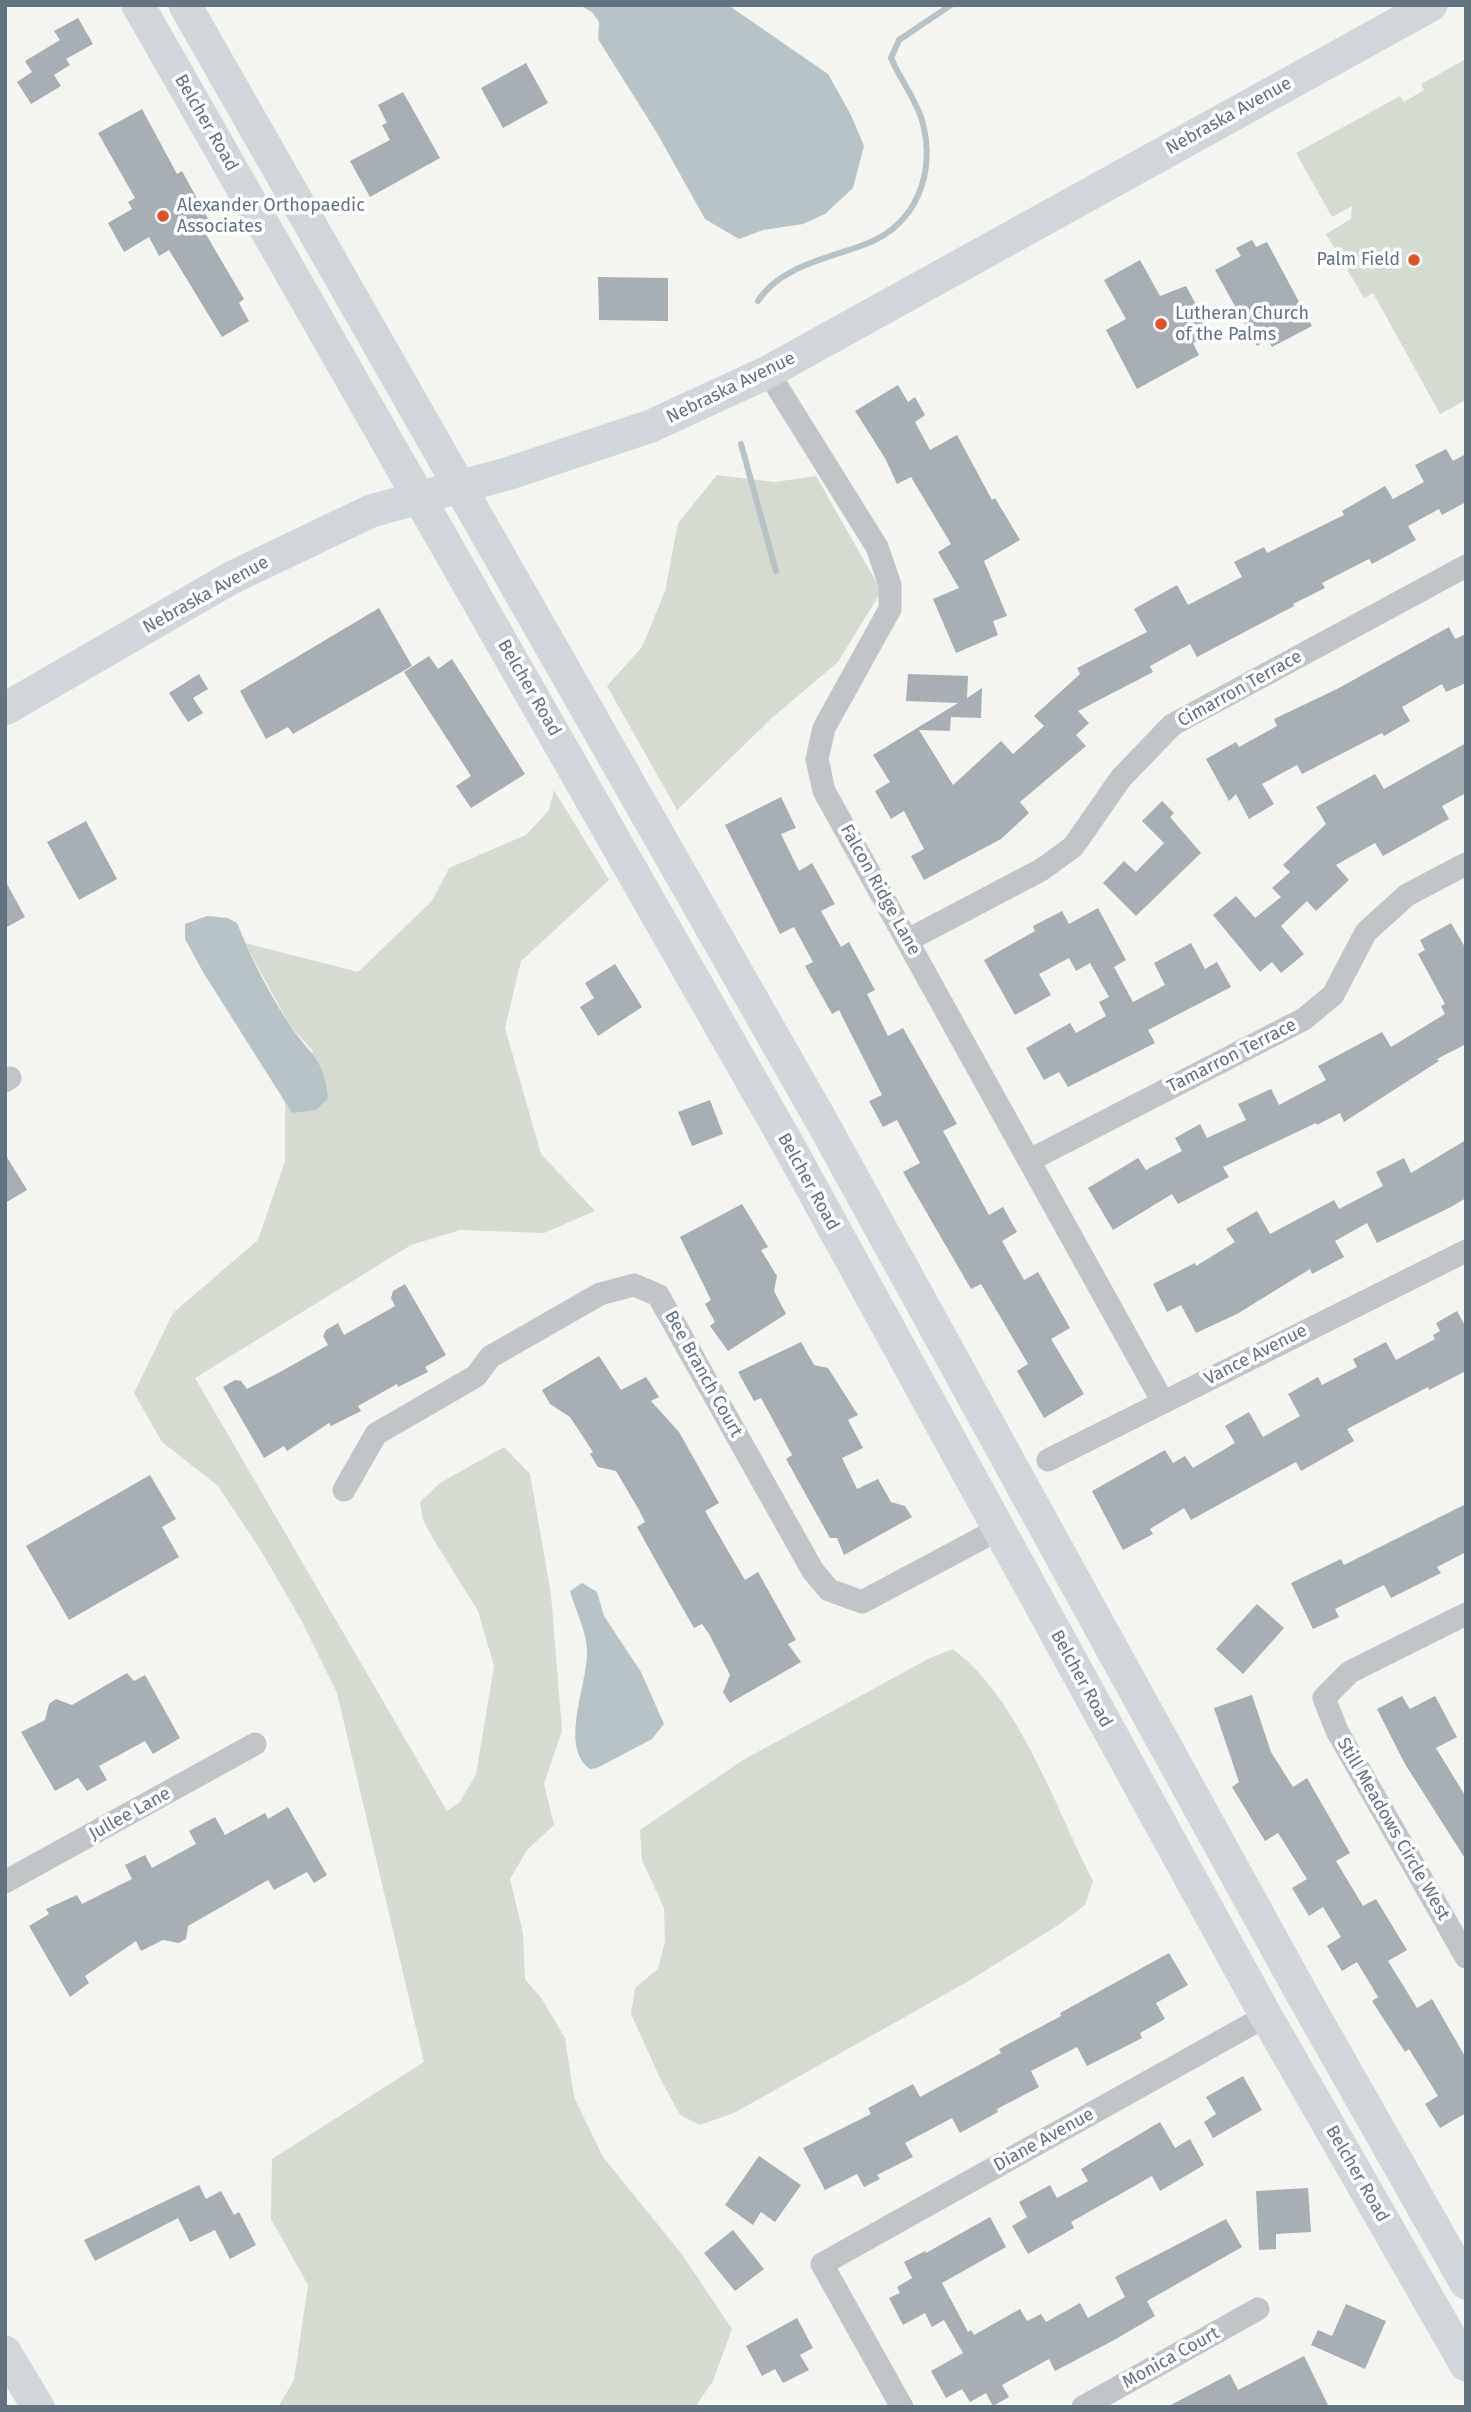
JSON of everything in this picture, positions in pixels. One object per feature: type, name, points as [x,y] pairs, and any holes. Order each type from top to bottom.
[{"type":"main road","name":"Belcher Road","points":[[138,5],[421,497],[779,1129],[1266,2016],[1466,2365]]},
{"type":"main road","points":[[185,5],[828,1132],[1303,1996],[1466,2283]]},
{"type":"main road","name":"Nebraska Avenue","points":[[5,709],[231,578],[371,511],[461,486],[652,426],[768,372],[1431,5]]},
{"type":"main road","points":[[5,2352],[38,2407]]},
{"type":"street","name":"Falcon Ridge Lane","points":[[768,372],[877,547],[890,585],[890,609],[824,728],[817,759],[824,791],[1163,1402]]},
{"type":"street","name":"Cimarron Terrace","points":[[908,940],[1041,870],[1073,847],[1121,778],[1172,725],[1466,566]]},
{"type":"street","name":"Tamarron Terrace","points":[[1030,1160],[1304,1019],[1333,995],[1366,932],[1407,895],[1466,864]]},
{"type":"street","name":"Vance Avenue","points":[[1048,1460],[1466,1251]]},
{"type":"street","name":"Bee Branch Court","points":[[344,1490],[376,1434],[476,1376],[491,1357],[503,1350],[600,1294],[635,1284],[658,1295],[813,1572],[829,1590],[862,1602],[999,1529]]},
{"type":"street","name":"Still Meadows Circle West","points":[[1466,1614],[1350,1672],[1324,1698],[1337,1731],[1466,1957]]},
{"type":"street","name":"Jullee Lane","points":[[5,1882],[255,1744]]},
{"type":"street","name":"Diane Avenue","points":[[902,2407],[822,2264],[1266,2016]]},
{"type":"street","name":"Monica Court","points":[[1083,2407],[1258,2309]]},
{"type":"shaded area","points":[[579,5],[728,5],[828,74],[851,115],[864,146],[853,188],[825,214],[803,224],[763,230],[739,239],[705,219],[657,133],[598,39],[599,22],[592,12]]},
{"type":"shaded area","name":"Palm Field","points":[[1466,59],[1466,400],[1440,414],[1373,293],[1364,298],[1326,234],[1351,219],[1352,206],[1332,217],[1296,153],[1400,96],[1404,102],[1424,90],[1421,84]]},
{"type":"shaded area","points":[[717,475],[775,482],[816,476],[878,585],[879,595],[838,662],[773,717],[677,810],[607,686],[642,647],[665,591],[678,523]]},
{"type":"shaded area","points":[[554,790],[609,880],[521,961],[505,1028],[541,1154],[595,1211],[544,1233],[460,1230],[411,1245],[195,1378],[447,1811],[460,1802],[476,1774],[494,1666],[478,1611],[432,1537],[423,1520],[420,1502],[440,1483],[504,1447],[530,1474],[551,1594],[562,1731],[544,1784],[554,1825],[527,1850],[510,1879],[523,1933],[525,1979],[542,1999],[565,2038],[574,2097],[603,2157],[681,2253],[732,2329],[713,2381],[695,2407],[278,2407],[294,2380],[308,2285],[271,2219],[272,2159],[424,2062],[337,1693],[301,1620],[260,1549],[218,1486],[162,1442],[134,1393],[173,1313],[258,1240],[285,1161],[285,1102],[292,1113],[313,1051],[290,1026],[245,943],[358,972],[432,901],[449,868],[526,835],[549,810]]},
{"type":"shaded area","points":[[207,916],[228,918],[237,923],[274,1000],[296,1035],[319,1064],[328,1098],[316,1110],[292,1113],[203,972],[185,939],[185,924]]},
{"type":"shaded area","points":[[582,1583],[597,1592],[604,1616],[641,1672],[664,1724],[652,1739],[597,1768],[590,1769],[581,1759],[576,1745],[577,1713],[587,1649],[570,1591]]},
{"type":"shaded area","points":[[953,1649],[977,1671],[998,1696],[1034,1756],[1093,1881],[1085,1905],[1060,1924],[967,1982],[734,2113],[700,2125],[680,2115],[631,2014],[635,1988],[658,1969],[665,1941],[664,1908],[642,1860],[640,1830],[743,1760],[928,1659]]},
{"type":"building","points":[[78,18],[93,44],[66,59],[70,65],[54,75],[61,86],[31,104],[17,82],[32,72],[25,61],[60,40],[54,31]]},
{"type":"building","points":[[526,63],[548,103],[503,128],[481,88]]},
{"type":"building","points":[[403,92],[440,158],[370,197],[350,161],[390,140],[382,125],[387,123],[378,105]]},
{"type":"building","name":"Alexander Orthopaedic Associates","points":[[142,109],[177,174],[182,171],[212,226],[204,231],[244,299],[239,303],[249,321],[222,337],[169,250],[159,256],[149,237],[124,252],[108,223],[132,209],[128,202],[135,198],[98,133]]},
{"type":"building","points":[[1252,240],[1256,247],[1267,242],[1312,326],[1272,347],[1268,340],[1257,346],[1215,270],[1241,256],[1236,248]]},
{"type":"building","name":"Lutheran Church of the Palms","points":[[1140,260],[1160,296],[1186,286],[1209,329],[1197,336],[1199,340],[1193,343],[1199,355],[1137,389],[1106,330],[1126,319],[1104,280]]},
{"type":"building","points":[[598,277],[668,278],[668,321],[599,320]]},
{"type":"building","points":[[898,385],[908,402],[915,397],[925,415],[915,422],[930,450],[957,435],[992,500],[995,498],[1020,540],[984,561],[1007,616],[993,621],[998,635],[956,653],[933,599],[959,588],[938,552],[951,544],[911,477],[897,484],[885,458],[855,411]]},
{"type":"building","points":[[1446,449],[1453,461],[1466,454],[1466,502],[1442,515],[1439,509],[1408,526],[1416,540],[1372,564],[1369,559],[1322,583],[1325,588],[1197,657],[1190,644],[1150,666],[1153,672],[1078,711],[1089,723],[1076,735],[1086,746],[1020,802],[1029,813],[1001,839],[924,880],[911,856],[924,849],[904,811],[891,819],[875,791],[890,782],[873,755],[958,703],[906,701],[908,674],[968,676],[967,698],[982,688],[981,718],[951,717],[950,731],[919,730],[953,785],[1001,741],[1013,754],[1044,726],[1034,716],[1080,674],[1077,668],[1147,632],[1134,609],[1177,585],[1188,605],[1242,577],[1234,562],[1264,547],[1267,553],[1344,515],[1342,511],[1385,486],[1393,499],[1424,482],[1415,465]]},
{"type":"building","points":[[379,608],[412,666],[293,734],[288,727],[266,739],[240,691]]},
{"type":"building","points":[[1449,627],[1455,639],[1466,634],[1466,683],[1446,692],[1442,684],[1402,707],[1410,721],[1384,736],[1382,733],[1302,774],[1297,765],[1262,784],[1274,804],[1249,819],[1236,794],[1229,801],[1206,759],[1236,742],[1239,747],[1277,726],[1274,719],[1337,689]]},
{"type":"building","points":[[429,656],[438,669],[452,659],[525,774],[471,808],[456,786],[471,776],[404,672]]},
{"type":"building","points":[[199,674],[208,689],[193,698],[203,713],[188,722],[169,693]]},
{"type":"building","points":[[1466,743],[1466,793],[1442,806],[1449,819],[1383,856],[1375,843],[1336,865],[1349,880],[1316,911],[1307,901],[1281,926],[1304,954],[1281,973],[1272,962],[1260,972],[1213,915],[1236,896],[1255,918],[1281,897],[1272,888],[1290,872],[1283,865],[1326,824],[1316,807],[1375,774],[1384,789]]},
{"type":"building","points":[[781,797],[796,828],[781,834],[799,871],[812,863],[835,904],[821,911],[841,947],[849,942],[875,990],[867,994],[888,1036],[903,1028],[957,1124],[943,1131],[989,1215],[1003,1207],[1017,1232],[1002,1241],[1024,1280],[1038,1272],[1070,1328],[1051,1339],[1084,1394],[1044,1418],[1017,1371],[1028,1364],[981,1284],[971,1289],[903,1172],[920,1163],[897,1120],[883,1127],[869,1101],[882,1095],[839,1010],[832,1014],[805,966],[813,962],[794,927],[780,934],[725,825]]},
{"type":"building","points":[[1162,801],[1174,813],[1170,817],[1201,853],[1136,916],[1103,883],[1124,861],[1136,872],[1164,843],[1142,821]]},
{"type":"building","points":[[86,821],[117,879],[79,900],[47,842]]},
{"type":"building","points":[[5,880],[25,917],[5,928]]},
{"type":"building","points":[[1098,908],[1126,960],[1114,967],[1133,1002],[1165,985],[1154,963],[1191,943],[1205,969],[1217,962],[1231,987],[1148,1030],[1155,1043],[1068,1087],[1059,1072],[1044,1080],[1026,1048],[1070,1023],[1076,1033],[1106,1016],[1099,1002],[1109,997],[1090,963],[1076,971],[1069,958],[1039,974],[1051,995],[1015,1015],[984,960],[1035,931],[1033,926],[1062,911],[1069,924]]},
{"type":"building","points":[[1451,923],[1466,949],[1466,1044],[1437,1059],[1439,1061],[1344,1122],[1340,1113],[1317,1125],[1316,1123],[1223,1167],[1229,1177],[1178,1204],[1172,1194],[1113,1230],[1088,1188],[1138,1158],[1146,1170],[1182,1151],[1175,1138],[1200,1124],[1207,1138],[1246,1120],[1238,1104],[1271,1089],[1279,1105],[1326,1080],[1318,1066],[1382,1032],[1391,1047],[1445,1014],[1441,1006],[1445,1004],[1418,954],[1425,950],[1420,940]]},
{"type":"building","points":[[615,964],[642,1007],[598,1036],[580,1007],[594,998],[585,983]]},
{"type":"building","points":[[710,1100],[723,1134],[692,1146],[678,1112]]},
{"type":"building","points":[[1466,1140],[1466,1198],[1451,1207],[1377,1243],[1367,1223],[1335,1241],[1344,1257],[1312,1274],[1310,1269],[1237,1314],[1196,1333],[1181,1305],[1167,1312],[1153,1284],[1195,1263],[1196,1266],[1235,1242],[1226,1229],[1257,1211],[1270,1234],[1334,1200],[1339,1209],[1383,1186],[1376,1172],[1404,1158],[1411,1173]]},
{"type":"building","points":[[5,1154],[27,1190],[5,1203]]},
{"type":"building","points":[[742,1204],[768,1247],[761,1250],[777,1276],[774,1291],[786,1314],[728,1351],[710,1326],[715,1322],[705,1304],[711,1300],[680,1237]]},
{"type":"building","points":[[405,1284],[446,1355],[425,1367],[428,1372],[398,1387],[397,1384],[358,1406],[361,1411],[331,1426],[329,1423],[287,1451],[284,1446],[264,1458],[223,1387],[235,1380],[241,1381],[247,1389],[328,1345],[323,1336],[326,1330],[338,1323],[344,1335],[395,1306],[391,1298],[393,1291]]},
{"type":"building","points":[[1457,1311],[1466,1327],[1466,1371],[1429,1390],[1428,1387],[1347,1429],[1354,1441],[1301,1471],[1296,1462],[1191,1520],[1184,1508],[1150,1529],[1153,1534],[1123,1550],[1092,1491],[1165,1450],[1173,1463],[1185,1456],[1193,1468],[1235,1443],[1225,1426],[1249,1412],[1263,1437],[1300,1416],[1288,1394],[1318,1377],[1322,1385],[1357,1367],[1353,1359],[1386,1342],[1396,1360],[1435,1339],[1433,1335],[1440,1331],[1436,1323]]},
{"type":"building","points":[[801,1342],[814,1365],[828,1368],[858,1415],[848,1420],[863,1448],[842,1458],[857,1489],[878,1479],[891,1502],[905,1506],[912,1517],[844,1555],[837,1538],[830,1538],[786,1459],[792,1455],[761,1398],[754,1401],[738,1372]]},
{"type":"building","points":[[599,1356],[621,1390],[646,1377],[659,1397],[651,1401],[679,1432],[719,1503],[705,1511],[745,1580],[758,1572],[796,1640],[788,1644],[801,1662],[730,1703],[723,1692],[730,1675],[709,1634],[702,1624],[694,1628],[662,1572],[637,1527],[645,1522],[616,1471],[598,1467],[590,1454],[593,1452],[570,1417],[550,1404],[542,1390]]},
{"type":"building","points":[[150,1475],[176,1519],[162,1527],[179,1557],[69,1620],[26,1546]]},
{"type":"building","points":[[1466,1504],[1466,1552],[1437,1567],[1441,1573],[1391,1598],[1384,1585],[1335,1609],[1339,1617],[1313,1629],[1291,1583],[1341,1559],[1344,1565]]},
{"type":"building","points":[[1257,1604],[1284,1628],[1243,1674],[1216,1649]]},
{"type":"building","points":[[127,1673],[134,1681],[145,1675],[180,1738],[153,1754],[145,1741],[99,1766],[107,1780],[87,1791],[78,1778],[55,1791],[21,1732],[45,1720],[49,1704],[56,1699],[72,1705]]},
{"type":"building","points":[[1252,1695],[1271,1752],[1293,1787],[1307,1778],[1350,1853],[1336,1861],[1363,1906],[1376,1899],[1407,1950],[1388,1961],[1417,2008],[1432,1999],[1466,2058],[1466,2113],[1440,2128],[1425,2104],[1438,2096],[1409,2049],[1405,2052],[1372,2001],[1378,1997],[1357,1962],[1342,1971],[1327,1946],[1341,1937],[1323,1907],[1309,1916],[1292,1888],[1307,1879],[1278,1833],[1265,1841],[1232,1787],[1239,1782],[1214,1708]]},
{"type":"building","points":[[1402,1696],[1410,1709],[1435,1696],[1457,1737],[1436,1748],[1466,1797],[1466,1860],[1405,1764],[1377,1709]]},
{"type":"building","points":[[288,1807],[327,1875],[314,1883],[307,1872],[274,1890],[268,1880],[188,1926],[186,1939],[179,1943],[163,1940],[141,1951],[136,1941],[85,1976],[89,1983],[70,1997],[29,1926],[49,1914],[46,1909],[77,1895],[82,1904],[132,1879],[125,1865],[145,1855],[152,1868],[196,1844],[189,1831],[215,1817],[225,1835],[265,1813],[268,1819]]},
{"type":"building","points":[[1169,1953],[1188,1985],[1156,2003],[1165,2019],[1140,2033],[1142,2038],[1087,2066],[1077,2047],[1031,2071],[1039,2087],[997,2109],[998,2112],[960,2133],[952,2118],[905,2143],[913,2157],[877,2175],[880,2179],[864,2187],[857,2174],[825,2190],[803,2148],[871,2114],[868,2108],[913,2084],[920,2097],[1001,2053],[999,2049],[1061,2016],[1060,2013]]},
{"type":"building","points":[[1243,2076],[1262,2110],[1213,2138],[1204,2122],[1216,2114],[1206,2097]]},
{"type":"building","points":[[1160,2122],[1175,2148],[1190,2139],[1204,2165],[1160,2191],[1152,2176],[1071,2222],[1074,2228],[1028,2254],[1012,2226],[1027,2217],[1019,2202],[1050,2185],[1057,2198],[1088,2181],[1081,2169]]},
{"type":"building","points":[[759,2156],[801,2185],[775,2222],[761,2212],[753,2225],[725,2205]]},
{"type":"building","points":[[199,2185],[206,2199],[221,2191],[234,2215],[239,2212],[256,2245],[230,2259],[215,2230],[190,2242],[178,2218],[95,2261],[84,2240]]},
{"type":"building","points":[[1308,2188],[1311,2232],[1276,2234],[1276,2249],[1259,2250],[1256,2191]]},
{"type":"building","points":[[990,2217],[1006,2247],[942,2283],[968,2332],[971,2330],[974,2335],[1020,2309],[1027,2321],[1041,2314],[1046,2322],[1080,2303],[1088,2318],[1125,2297],[1115,2277],[1226,2219],[1242,2247],[1147,2301],[1155,2316],[1116,2339],[1055,2371],[1049,2359],[1002,2385],[1009,2397],[993,2406],[986,2393],[970,2402],[962,2389],[946,2398],[931,2371],[963,2353],[944,2320],[932,2327],[925,2313],[903,2325],[889,2298],[900,2293],[897,2287],[912,2278],[904,2262],[925,2251],[926,2253]]},
{"type":"building","points":[[733,2230],[764,2269],[735,2291],[704,2253]]},
{"type":"building","points":[[1346,2304],[1386,2321],[1365,2369],[1311,2345],[1318,2330],[1332,2336]]},
{"type":"building","points":[[797,2318],[813,2348],[800,2355],[809,2370],[783,2383],[775,2369],[762,2376],[746,2346]]},
{"type":"building","points":[[1304,2356],[1329,2407],[1167,2407],[1230,2374],[1238,2390]]},
{"type":"waterway","points":[[758,301],[767,289],[792,271],[884,235],[899,223],[910,209],[919,194],[924,176],[926,139],[919,112],[891,58],[899,40],[951,5]]},
{"type":"waterway","points":[[741,444],[776,571]]},
{"type":"place","name":"Alexander Orthopaedic Associates","points":[[163,216]]},
{"type":"place","name":"Palm Field","points":[[1414,260]]},
{"type":"place","name":"Lutheran Church of the Palms","points":[[1161,324]]}]
